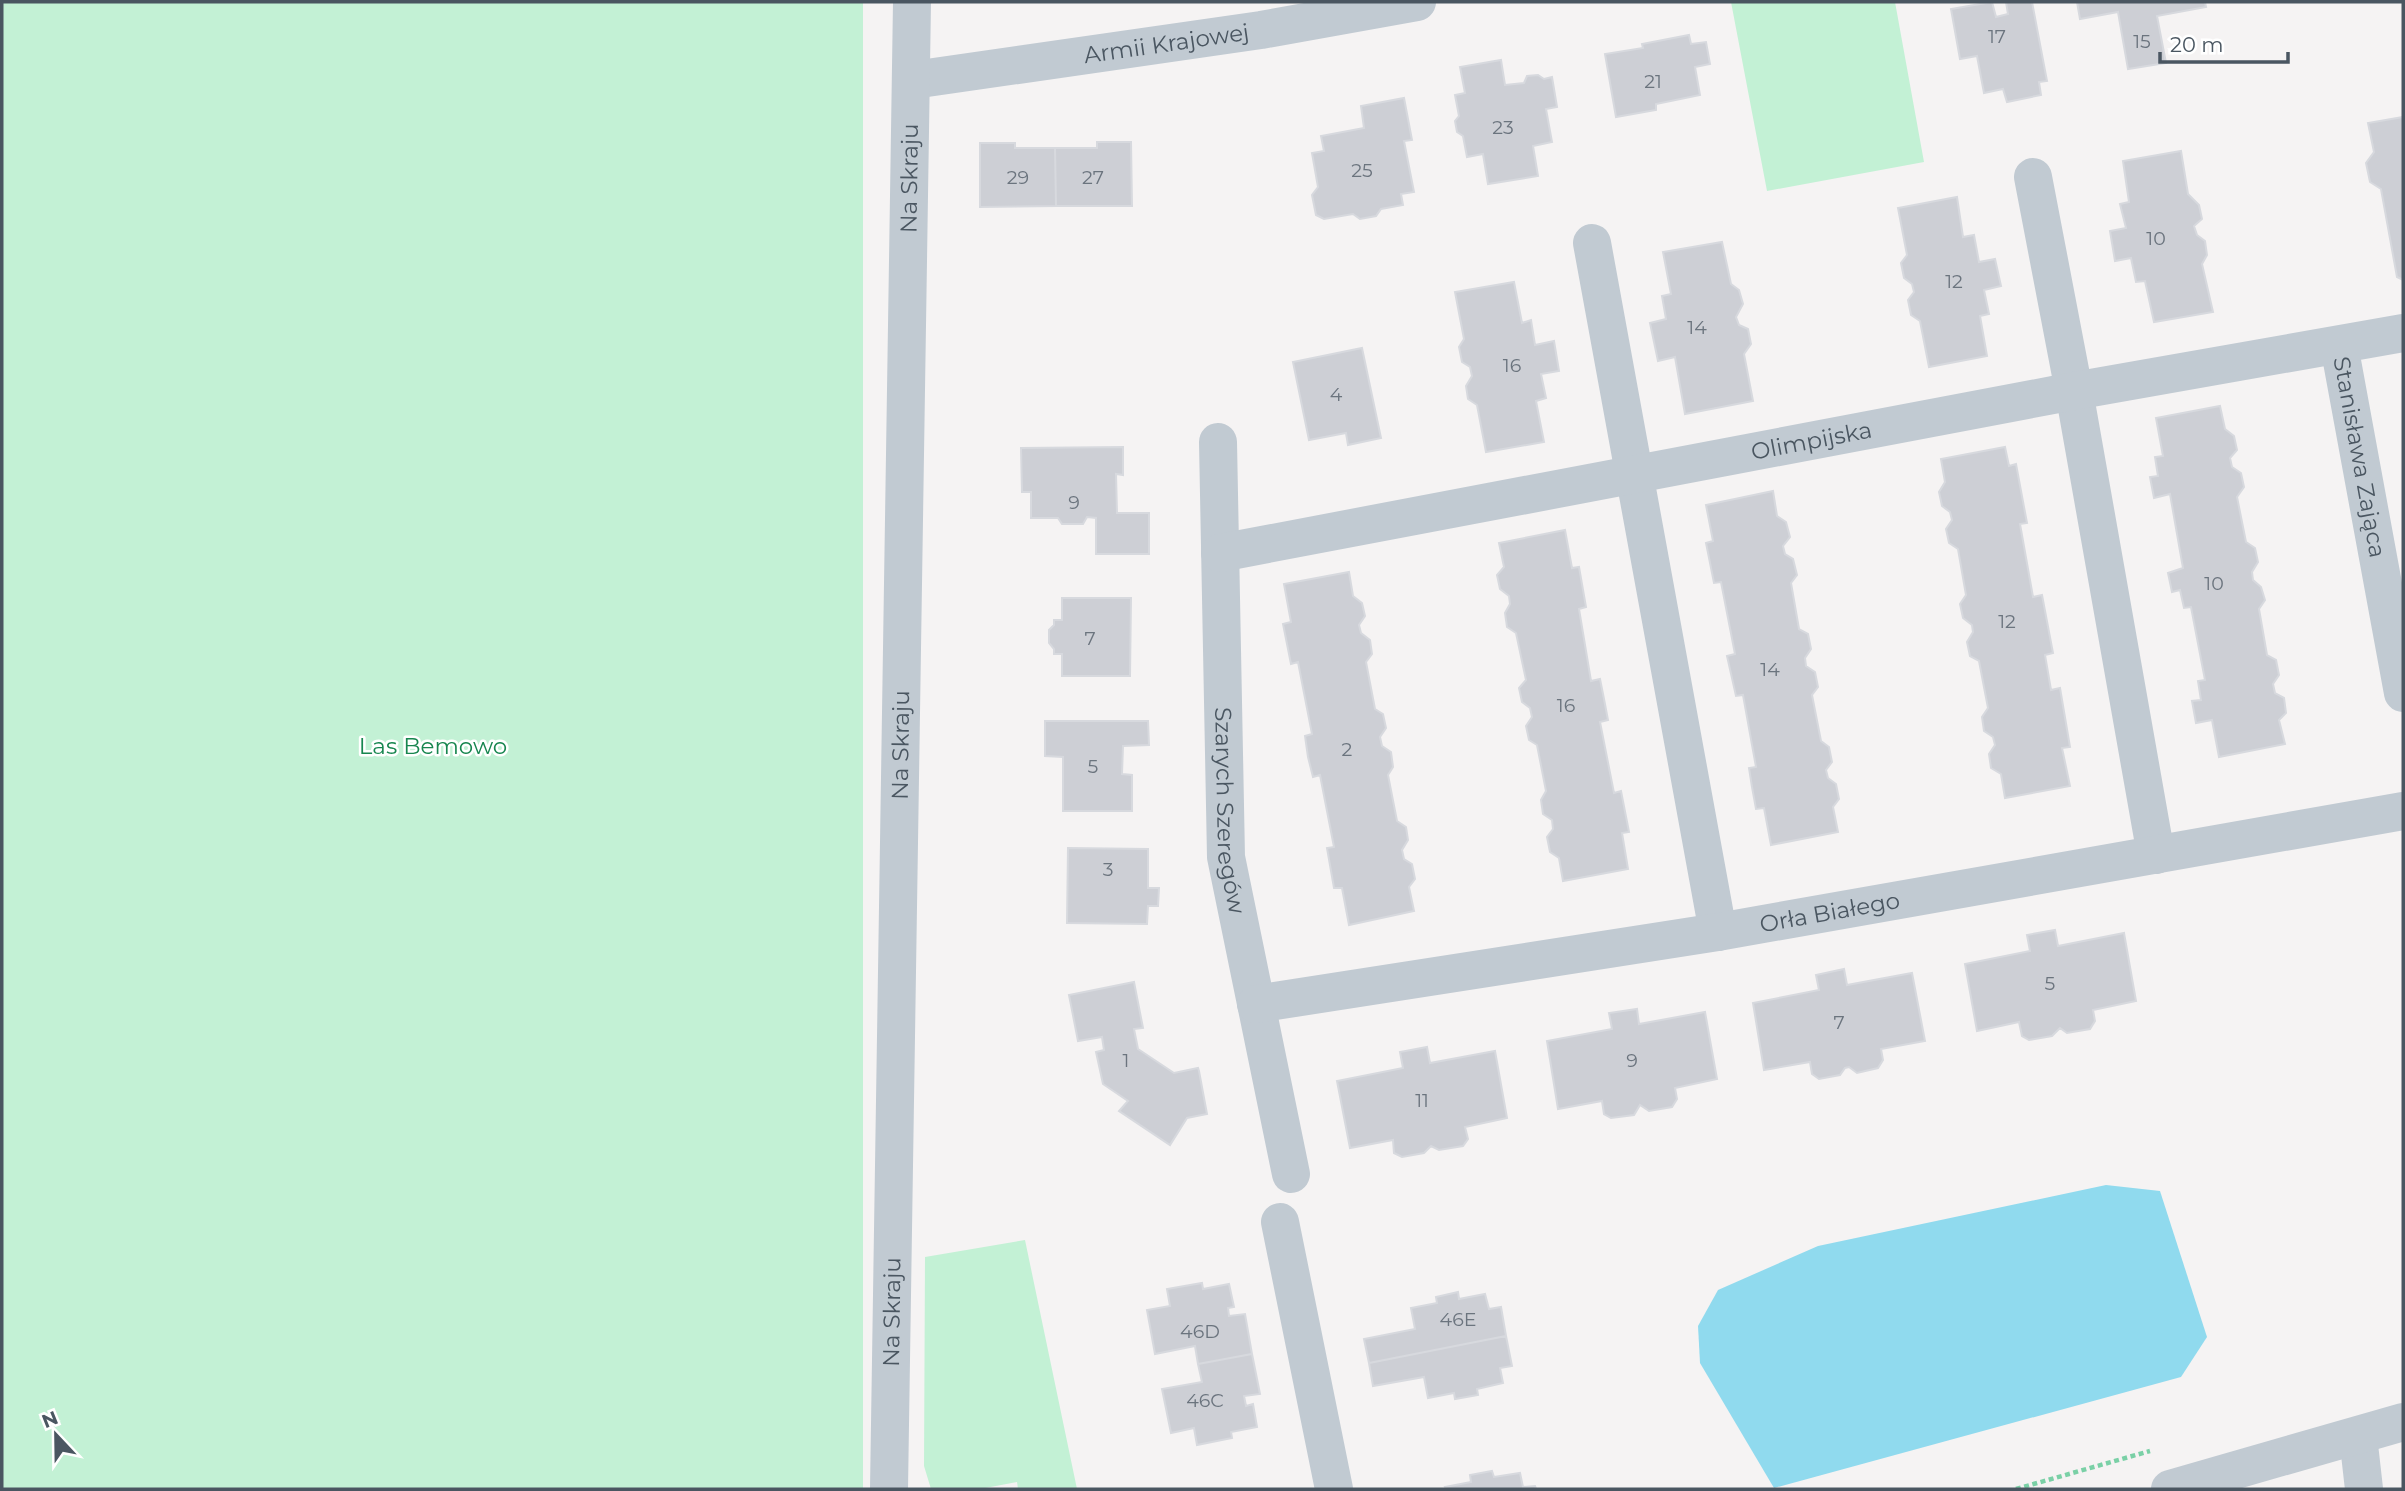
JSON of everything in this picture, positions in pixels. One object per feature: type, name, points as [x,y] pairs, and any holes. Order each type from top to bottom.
[{"type":"street","name":"Na Skraju","points":[[889,1489],[913,80],[912,2]]},
{"type":"street","name":"Armii Krajowej","points":[[913,80],[1248,32],[1417,2]]},
{"type":"street","points":[[2033,177],[2074,391],[2156,855]]},
{"type":"street","points":[[1591,243],[1718,932]]},
{"type":"street","name":"Olimpijska","points":[[1220,553],[2074,391],[2403,333]]},
{"type":"street","name":"Stanisława Zająca","points":[[2339,345],[2403,692]]},
{"type":"street","name":"Szarych Szeregów","points":[[1218,442],[1226,857],[1291,1174]]},
{"type":"street","name":"Orła Białego","points":[[1256,1004],[1718,932],[2403,811]]},
{"type":"street","points":[[1280,1222],[1335,1489]]},
{"type":"street","points":[[2170,1489],[2403,1422]]},
{"type":"street","points":[[2358,1436],[2364,1489]]},
{"type":"green space","name":"Las Bemowo","points":[[2,2],[863,2],[863,1489],[2,1489]]},
{"type":"green space","points":[[1731,2],[1895,2],[1924,162],[1767,191]]},
{"type":"green space","points":[[1025,1240],[1077,1489],[1018,1489],[1017,1482],[980,1489],[931,1489],[924,1466],[925,1257]]},
{"type":"water","points":[[2106,1185],[2160,1191],[2207,1337],[2181,1377],[1774,1488],[1700,1363],[1698,1326],[1718,1290],[1818,1246]]},
{"type":"building","points":[[1992,2],[1996,17],[2008,14],[2006,2],[2032,2],[2047,81],[2039,82],[2041,95],[2007,102],[2003,89],[1984,93],[1977,56],[1960,59],[1951,9]]},
{"type":"building","points":[[2077,2],[2205,2],[2206,7],[2157,16],[2166,63],[2128,69],[2118,12],[2080,19]]},
{"type":"building","points":[[1689,35],[1691,44],[1706,42],[1710,64],[1695,67],[1700,95],[1656,104],[1656,110],[1616,117],[1605,54],[1643,48],[1642,44]]},
{"type":"building","points":[[1501,60],[1505,85],[1524,83],[1527,76],[1538,75],[1544,79],[1552,77],[1557,107],[1546,109],[1552,142],[1533,146],[1538,176],[1488,184],[1483,154],[1467,157],[1463,136],[1457,132],[1455,121],[1459,116],[1455,95],[1465,93],[1460,67]]},
{"type":"building","points":[[1404,98],[1412,140],[1404,141],[1414,192],[1401,194],[1403,205],[1381,209],[1376,216],[1360,219],[1353,214],[1324,219],[1316,215],[1312,195],[1318,187],[1312,153],[1324,151],[1321,136],[1364,128],[1361,106]]},
{"type":"building","points":[[2403,117],[2403,280],[2397,277],[2381,189],[2370,182],[2366,163],[2374,152],[2368,123]]},
{"type":"building","points":[[1097,142],[1131,142],[1132,206],[1056,206],[1055,148],[1097,148]]},
{"type":"building","points":[[980,143],[1015,143],[1015,148],[1055,148],[1056,206],[980,207]]},
{"type":"building","points":[[2181,151],[2188,194],[2199,205],[2202,219],[2194,226],[2197,235],[2205,241],[2207,255],[2202,264],[2213,312],[2154,322],[2145,281],[2136,282],[2131,258],[2115,261],[2110,231],[2126,228],[2120,204],[2129,202],[2123,161]]},
{"type":"building","points":[[1957,197],[1963,237],[1974,235],[1979,262],[1995,259],[2001,286],[1984,290],[1989,314],[1980,316],[1987,356],[1929,367],[1920,321],[1911,315],[1908,300],[1914,292],[1912,284],[1904,278],[1901,263],[1907,255],[1898,208]]},
{"type":"building","points":[[1722,242],[1731,284],[1739,290],[1743,304],[1736,317],[1739,325],[1748,329],[1751,344],[1744,354],[1753,401],[1685,414],[1675,357],[1658,361],[1650,323],[1666,319],[1662,296],[1671,294],[1663,252]]},
{"type":"building","points":[[1514,282],[1522,323],[1531,320],[1535,345],[1554,341],[1559,371],[1541,374],[1546,398],[1536,401],[1544,442],[1486,452],[1477,405],[1468,399],[1466,386],[1472,376],[1470,367],[1462,362],[1459,347],[1464,339],[1455,292]]},
{"type":"building","points":[[1362,348],[1381,438],[1348,445],[1346,433],[1309,440],[1293,362]]},
{"type":"building","points":[[2220,406],[2225,429],[2234,436],[2237,450],[2230,458],[2232,467],[2241,473],[2244,487],[2237,497],[2246,542],[2255,548],[2258,562],[2252,572],[2253,580],[2261,587],[2265,600],[2259,609],[2267,655],[2276,660],[2279,675],[2273,684],[2275,693],[2284,698],[2286,713],[2279,720],[2285,744],[2219,757],[2212,720],[2196,723],[2192,701],[2201,700],[2198,681],[2205,680],[2191,607],[2184,608],[2180,590],[2172,592],[2168,573],[2183,568],[2170,494],[2154,498],[2150,477],[2158,476],[2155,457],[2163,456],[2156,418]]},
{"type":"building","points":[[1123,447],[1123,475],[1116,474],[1117,513],[1149,513],[1149,554],[1096,554],[1096,518],[1087,517],[1083,524],[1062,524],[1058,518],[1031,518],[1031,492],[1022,492],[1021,448]]},
{"type":"building","points":[[2005,447],[2009,466],[2016,464],[2027,523],[2020,524],[2033,597],[2042,595],[2053,653],[2045,655],[2051,690],[2060,688],[2070,747],[2062,748],[2070,786],[2005,798],[2001,774],[1991,768],[1989,754],[1995,745],[1993,737],[1984,731],[1982,717],[1988,708],[1979,661],[1970,656],[1967,642],[1973,632],[1972,625],[1963,618],[1960,604],[1966,595],[1958,549],[1949,543],[1946,529],[1952,520],[1950,512],[1942,506],[1939,492],[1945,482],[1941,459]]},
{"type":"building","points":[[1773,491],[1777,516],[1786,522],[1790,537],[1783,546],[1785,554],[1793,559],[1797,575],[1791,583],[1799,629],[1808,634],[1811,649],[1805,658],[1806,666],[1815,672],[1818,687],[1812,695],[1821,741],[1829,747],[1832,762],[1826,770],[1828,778],[1836,784],[1839,799],[1833,807],[1838,832],[1771,845],[1764,808],[1756,809],[1749,768],[1756,767],[1743,695],[1736,696],[1727,656],[1735,654],[1721,582],[1714,583],[1706,543],[1713,541],[1706,505]]},
{"type":"building","points":[[1565,530],[1572,568],[1579,567],[1586,607],[1579,609],[1591,681],[1600,679],[1608,720],[1600,722],[1614,793],[1621,791],[1629,832],[1622,833],[1628,869],[1563,881],[1559,858],[1550,852],[1547,837],[1553,829],[1552,820],[1543,814],[1541,800],[1546,791],[1537,745],[1529,740],[1526,726],[1532,717],[1530,708],[1522,702],[1519,688],[1526,680],[1516,633],[1507,627],[1505,613],[1510,604],[1509,596],[1500,589],[1497,575],[1504,567],[1499,543]]},
{"type":"building","points":[[1349,572],[1353,596],[1362,603],[1365,616],[1359,625],[1361,633],[1370,640],[1372,654],[1366,662],[1375,709],[1383,714],[1386,728],[1380,737],[1382,746],[1391,752],[1393,767],[1388,775],[1397,821],[1406,827],[1408,840],[1402,850],[1404,859],[1412,864],[1415,879],[1409,887],[1414,911],[1349,925],[1342,888],[1334,888],[1327,848],[1334,847],[1320,775],[1313,777],[1308,757],[1305,736],[1312,734],[1298,662],[1291,664],[1283,624],[1291,622],[1284,584]]},
{"type":"building","points":[[1062,598],[1131,598],[1130,676],[1062,676],[1062,654],[1054,654],[1049,643],[1049,630],[1054,625],[1054,620],[1062,620]]},
{"type":"building","points":[[1045,721],[1148,721],[1149,745],[1123,746],[1122,774],[1132,775],[1132,811],[1063,811],[1063,757],[1045,756]]},
{"type":"building","points":[[1068,848],[1148,849],[1148,888],[1159,888],[1158,906],[1148,906],[1147,924],[1067,923]]},
{"type":"building","points":[[2055,930],[2058,946],[2124,933],[2136,1001],[2093,1010],[2095,1021],[2090,1029],[2067,1033],[2060,1028],[2052,1036],[2029,1040],[2022,1036],[2019,1022],[1977,1031],[1965,964],[2030,951],[2027,935]]},
{"type":"building","points":[[1844,969],[1847,985],[1912,973],[1925,1041],[1881,1049],[1883,1060],[1878,1068],[1857,1073],[1849,1067],[1840,1075],[1819,1079],[1812,1074],[1810,1062],[1764,1070],[1753,1003],[1819,990],[1816,975]]},
{"type":"building","points":[[1134,982],[1143,1028],[1134,1029],[1138,1049],[1174,1073],[1198,1068],[1199,1071],[1207,1114],[1187,1118],[1170,1145],[1119,1111],[1128,1101],[1103,1084],[1096,1052],[1104,1050],[1102,1037],[1078,1041],[1069,995]]},
{"type":"building","points":[[1637,1009],[1639,1024],[1705,1012],[1717,1079],[1675,1088],[1677,1099],[1672,1107],[1649,1111],[1640,1105],[1634,1115],[1611,1118],[1604,1114],[1602,1101],[1558,1109],[1547,1041],[1612,1029],[1609,1013]]},
{"type":"building","points":[[1427,1047],[1430,1063],[1495,1051],[1507,1118],[1465,1127],[1468,1139],[1463,1146],[1439,1150],[1431,1146],[1424,1153],[1402,1157],[1394,1153],[1393,1140],[1350,1148],[1337,1081],[1403,1068],[1400,1052]]},
{"type":"building","points":[[1202,1283],[1203,1289],[1229,1284],[1234,1307],[1228,1308],[1229,1316],[1245,1314],[1252,1354],[1198,1364],[1195,1346],[1155,1354],[1147,1310],[1170,1306],[1167,1289]]},
{"type":"building","points":[[1458,1292],[1459,1299],[1485,1294],[1489,1309],[1501,1307],[1506,1336],[1369,1363],[1364,1339],[1415,1329],[1411,1308],[1437,1303],[1436,1297]]},
{"type":"building","points":[[1506,1336],[1512,1366],[1500,1368],[1503,1383],[1477,1389],[1478,1395],[1455,1399],[1454,1393],[1428,1398],[1424,1377],[1373,1386],[1369,1363]]},
{"type":"building","points":[[1252,1354],[1260,1394],[1244,1396],[1246,1406],[1253,1404],[1257,1427],[1231,1432],[1232,1438],[1197,1445],[1194,1428],[1171,1433],[1162,1389],[1202,1382],[1198,1364]]},
{"type":"building","points":[[1492,1471],[1494,1477],[1520,1473],[1523,1487],[1535,1486],[1536,1489],[1445,1487],[1471,1482],[1470,1475]]}]
